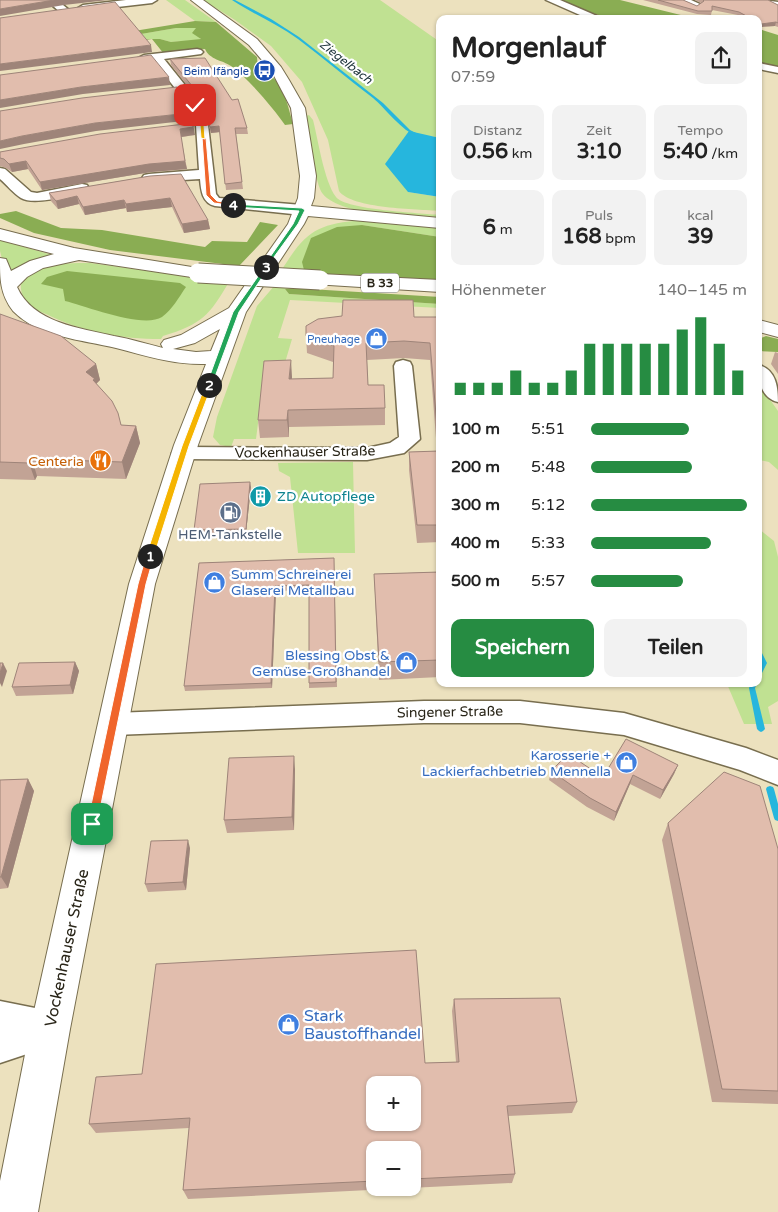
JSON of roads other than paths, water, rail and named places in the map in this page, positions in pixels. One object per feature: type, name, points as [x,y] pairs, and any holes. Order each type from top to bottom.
[{"type":"main road","name":"Vockenhauser Straße","points":[[16,1212],[50,1029],[142,584],[183,453],[236,312],[296,224],[306,198],[308,176],[298,108],[277,70],[253,42],[196,0]]},
{"type":"main road","points":[[302,210],[436,223]]},
{"type":"main road","name":"B 33","points":[[0,234],[91,257],[198,273],[436,286]]},
{"type":"main road","points":[[8,286],[16,276],[40,263],[70,257],[91,257]]},
{"type":"main road","points":[[0,263],[8,286],[19,306],[35,317],[63,329],[117,342],[178,366],[189,376],[201,404]]},
{"type":"main road","points":[[170,344],[188,339],[236,312]]},
{"type":"main road","points":[[762,327],[778,331]]},
{"type":"main road","points":[[117,342],[208,348],[221,355]]},
{"type":"main road","points":[[141,350],[203,358],[221,355]]},
{"type":"street","points":[[51,0],[64,10]]},
{"type":"street","points":[[46,13],[152,0]]},
{"type":"street","points":[[551,0],[589,15]]},
{"type":"street","points":[[680,0],[697,4]]},
{"type":"street","points":[[137,59],[197,52]]},
{"type":"street","points":[[156,57],[195,105],[209,195],[215,202],[302,210]]},
{"type":"street","points":[[762,67],[778,70]]},
{"type":"street","points":[[164,91],[182,89]]},
{"type":"street","points":[[0,172],[27,196],[37,197],[97,186]]},
{"type":"street","points":[[133,181],[207,174]]},
{"type":"street","name":"Vockenhauser Straße","points":[[183,453],[367,454],[397,448],[410,439],[403,366]]},
{"type":"street","points":[[762,375],[778,396]]},
{"type":"street","name":"Singener Straße","points":[[114,724],[414,712],[520,712],[624,724],[746,760],[778,773]]},
{"type":"street","points":[[0,1019],[50,1029]]},
{"type":"street","points":[[0,1045],[50,1029]]},
{"type":"water","points":[[409,131],[436,137],[436,196],[408,192],[385,164]]},
{"type":"waterway","name":"Ziegelbach","points":[[233,0],[298,38],[382,104],[409,131],[415,134]]},
{"type":"waterway","name":"Ziegelbach","points":[[762,659],[764,663],[762,667]]},
{"type":"waterway","name":"Ziegelbach","points":[[752,687],[761,729]]},
{"type":"waterway","name":"Ziegelbach","points":[[770,789],[778,818]]},
{"type":"place","name":"Beim Ifängle","points":[[265,71]]},
{"type":"place","name":"Pneuhage","points":[[376,339]]},
{"type":"place","name":"Centeria","points":[[100,461]]},
{"type":"place","name":"ZD Autopflege","points":[[261,496]]},
{"type":"place","name":"HEM-Tankstelle","points":[[230,512]]},
{"type":"place","name":"Summ Schreinerei Glaserei Metallbau","points":[[215,582]]},
{"type":"place","name":"Blessing Obst & Gemüse-Großhandel","points":[[406,663]]},
{"type":"place","name":"Karosserie + Lackierfachbetrieb Mennella","points":[[627,763]]},
{"type":"place","name":"Stark Baustoffhandel","points":[[288,1025]]}]
